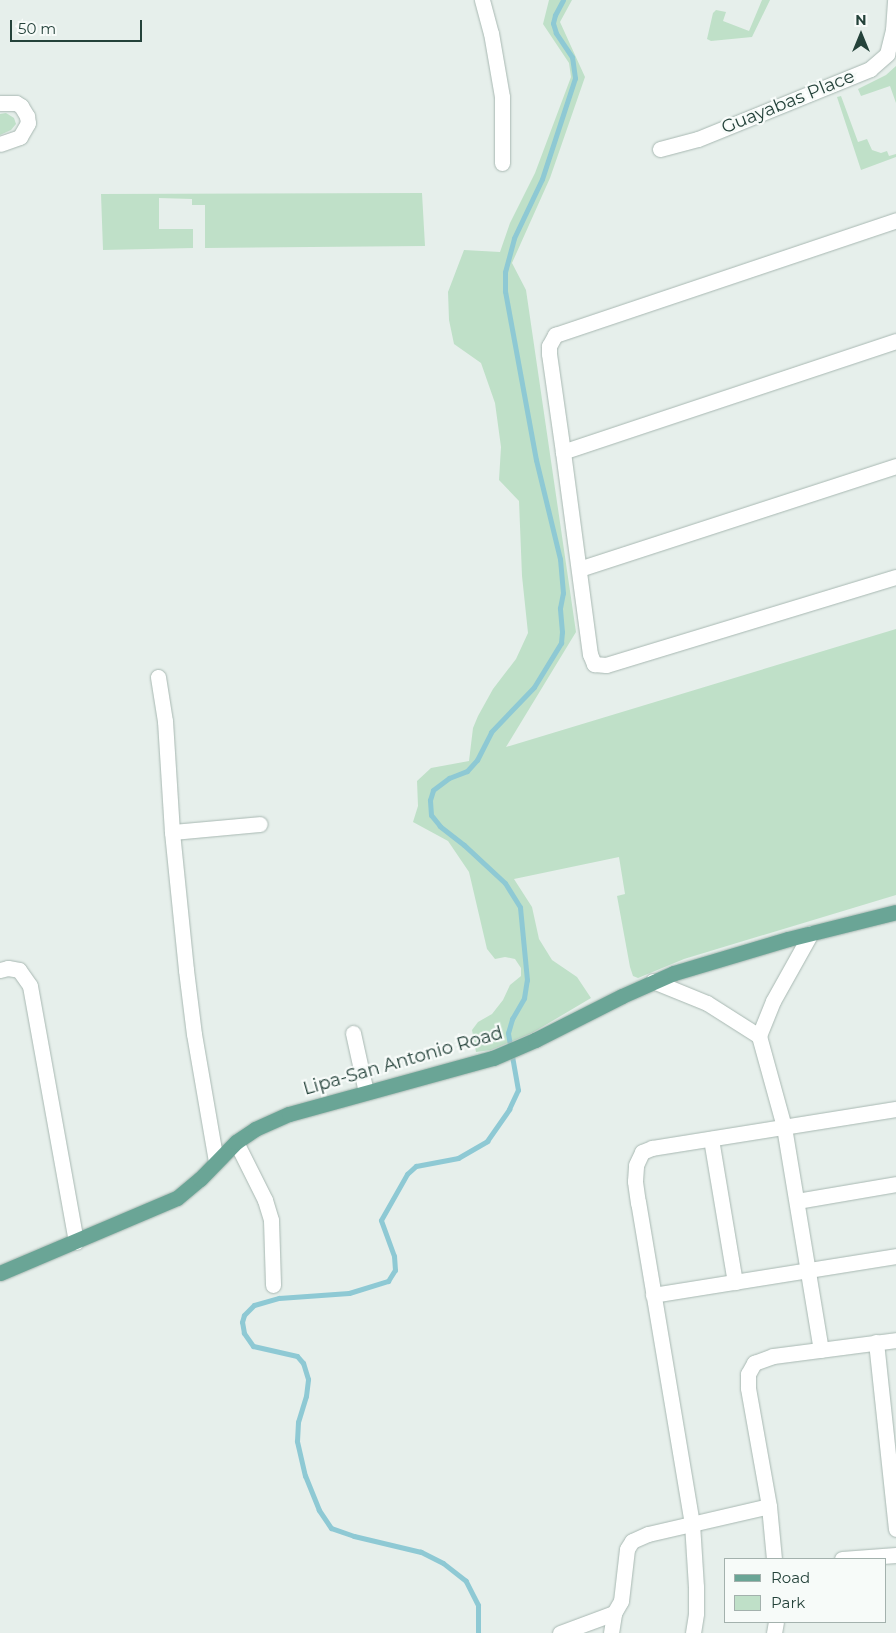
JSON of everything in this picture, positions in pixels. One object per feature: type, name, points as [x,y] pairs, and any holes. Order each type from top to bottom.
[{"type":"main road","name":"Lipa-San Antonio Road","points":[[0,1273],[177,1198],[200,1179],[236,1142],[255,1129],[289,1114],[492,1058],[529,1043],[653,981],[694,967],[811,933],[896,912]]},
{"type":"street","points":[[482,0],[492,41],[502,97],[502,163]]},
{"type":"street","name":"Guayabas Place","points":[[660,148],[698,139],[870,69],[888,54],[893,30],[895,0]]},
{"type":"street","points":[[0,103],[16,103],[21,106],[27,116],[28,123],[20,137],[0,144]]},
{"type":"street","points":[[896,220],[555,335],[549,346],[590,654],[594,664],[600,666],[896,577]]},
{"type":"street","points":[[563,452],[896,341]]},
{"type":"street","points":[[579,569],[896,466]]},
{"type":"street","points":[[158,677],[165,721],[172,832],[194,1034],[216,1161]]},
{"type":"street","points":[[172,832],[260,824]]},
{"type":"street","points":[[811,933],[773,1001],[759,1036],[784,1127],[821,1350]]},
{"type":"street","points":[[0,970],[8,968],[19,970],[30,986],[76,1242]]},
{"type":"street","points":[[653,981],[707,1002],[759,1036]]},
{"type":"street","points":[[352,1032],[366,1092]]},
{"type":"street","points":[[693,1633],[696,1612],[696,1587],[692,1524],[635,1180],[636,1165],[642,1152],[652,1148],[896,1109]]},
{"type":"street","points":[[710,1138],[735,1282]]},
{"type":"street","points":[[236,1142],[265,1200],[271,1220],[273,1285]]},
{"type":"street","points":[[797,1201],[896,1184]]},
{"type":"street","points":[[653,1295],[896,1256]]},
{"type":"street","points":[[774,1558],[769,1506],[748,1388],[748,1374],[754,1363],[773,1356],[896,1340]]},
{"type":"street","points":[[876,1342],[896,1529]]},
{"type":"street","points":[[611,1633],[614,1612],[621,1601],[627,1549],[632,1542],[648,1534],[769,1506]]},
{"type":"street","points":[[856,1558],[896,1555]]},
{"type":"street","points":[[560,1633],[614,1612]]},
{"type":"green space","points":[[549,0],[572,0],[560,22],[585,77],[550,178],[512,263],[526,290],[576,632],[506,747],[896,629],[896,895],[684,959],[638,978],[633,976],[630,967],[617,896],[625,894],[619,857],[514,879],[532,907],[539,939],[552,960],[577,977],[591,998],[532,1033],[491,1050],[476,1052],[472,1030],[478,1022],[492,1014],[503,1000],[510,985],[521,976],[521,968],[515,959],[505,957],[495,959],[487,949],[469,872],[448,841],[413,822],[418,806],[417,781],[431,768],[469,761],[473,728],[478,716],[493,689],[516,659],[528,633],[522,576],[519,501],[499,480],[501,447],[495,403],[481,363],[454,344],[449,320],[448,292],[464,250],[500,252],[510,223],[535,173],[571,77],[569,63],[543,24]]},
{"type":"green space","points":[[762,0],[770,0],[752,37],[711,41],[707,39],[713,13],[716,10],[726,12],[723,21],[749,31]]},
{"type":"green space","points":[[896,66],[896,103],[890,86],[861,96],[858,89],[886,75]]},
{"type":"green space","points":[[841,96],[858,142],[867,139],[872,150],[881,153],[887,151],[889,156],[896,154],[896,157],[861,170],[837,97]]},
{"type":"green space","points":[[6,113],[14,118],[16,124],[11,130],[0,135],[0,114]]},
{"type":"green space","points":[[422,193],[425,246],[205,248],[205,205],[192,205],[192,199],[159,198],[159,229],[193,229],[193,248],[103,250],[101,194]]},
{"type":"waterway","points":[[478,1633],[478,1605],[466,1581],[443,1563],[421,1552],[354,1536],[331,1528],[319,1510],[305,1476],[297,1441],[298,1422],[306,1396],[308,1379],[303,1363],[297,1356],[253,1346],[244,1333],[242,1322],[244,1315],[254,1305],[279,1298],[349,1293],[388,1281],[395,1270],[394,1256],[381,1220],[407,1174],[416,1166],[458,1158],[487,1141],[509,1109],[518,1090],[508,1033],[512,1019],[524,998],[527,980],[520,907],[505,883],[464,845],[440,826],[431,815],[430,800],[433,790],[449,778],[467,771],[477,760],[491,732],[534,687],[561,643],[560,608],[563,593],[560,559],[536,460],[505,291],[505,272],[514,238],[542,179],[575,78],[572,57],[556,33],[553,23],[563,0]]}]
